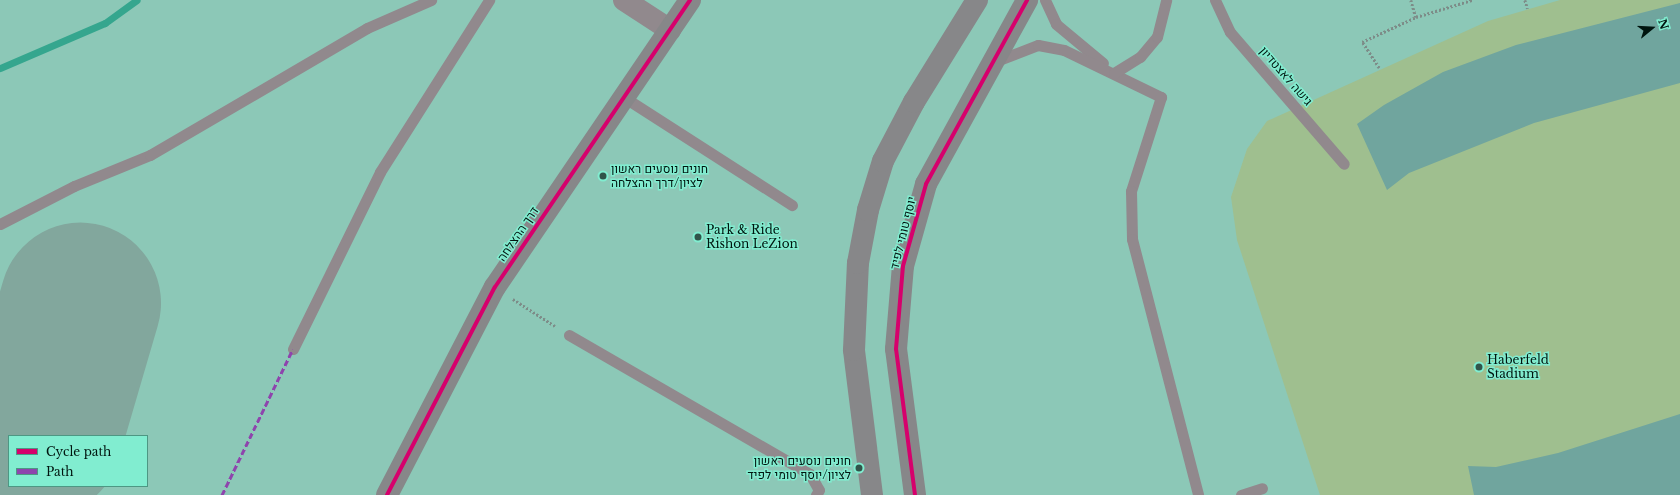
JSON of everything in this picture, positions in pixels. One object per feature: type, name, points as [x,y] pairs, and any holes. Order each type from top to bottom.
[{"type":"street","points":[[624,0],[670,30]]},
{"type":"street","name":"דרך ההצלחה","points":[[389,494],[495,287],[622,96],[690,0]]},
{"type":"street","points":[[872,495],[854,350],[855,299],[868,210],[883,161],[914,102],[977,0]]},
{"type":"street","name":"יוסף טומי לפיד","points":[[915,495],[896,349],[903,266],[926,184],[991,63],[1027,0]]},
{"type":"lane","points":[[0,224],[74,186],[150,155],[367,28],[431,0]]},
{"type":"lane","points":[[293,349],[380,172],[489,0]]},
{"type":"lane","points":[[1045,0],[1056,24],[1114,73]]},
{"type":"lane","points":[[1114,73],[1140,57],[1157,37],[1166,0]]},
{"type":"lane","name":"גישה לאצטדיון","points":[[1215,0],[1230,32],[1344,164]]},
{"type":"lane","points":[[991,63],[1038,45],[1064,50],[1161,97],[1131,191],[1132,240],[1198,495]]},
{"type":"lane","points":[[622,96],[792,205]]},
{"type":"lane","points":[[569,335],[810,474],[818,490],[816,495]]},
{"type":"lane","points":[[1241,495],[1262,488]]},
{"type":"path","points":[[1411,0],[1416,16]]},
{"type":"path","points":[[1379,68],[1362,42],[1416,16],[1472,0]]},
{"type":"path","points":[[1525,0],[1528,9]]},
{"type":"path","points":[[495,287],[569,335]]},
{"type":"green space","name":"Haberfeld Stadium","points":[[1560,0],[1680,0],[1680,495],[1320,495],[1237,240],[1231,197],[1247,149],[1267,121],[1488,21]]},
{"type":"building","points":[[1680,3],[1680,83],[1534,123],[1409,173],[1387,190],[1357,124],[1384,105],[1443,72],[1516,45]]},
{"type":"building","points":[[1680,414],[1680,495],[1474,495],[1468,466],[1496,467],[1558,453]]},
{"type":"waterway","points":[[0,68],[105,23],[137,0]]},
{"type":"runway","points":[[41,435],[80,303]]},
{"type":"marked path","points":[[222,495],[293,349]]},
{"type":"cycle path","points":[[387,495],[495,287],[690,0]]},
{"type":"cycle path","points":[[915,495],[896,349],[903,266],[926,184],[1027,0]]},
{"type":"place","name":"חונים נוסעים ראשון לציון/דרך ההצלחה","points":[[603,176]]},
{"type":"place","name":"Park & Ride Rishon LeZion","points":[[698,237]]},
{"type":"place","name":"Haberfeld Stadium","points":[[1479,367]]},
{"type":"place","name":"חונים נוסעים ראשון לציון/יוסף טומי לפיד","points":[[859,468]]}]
